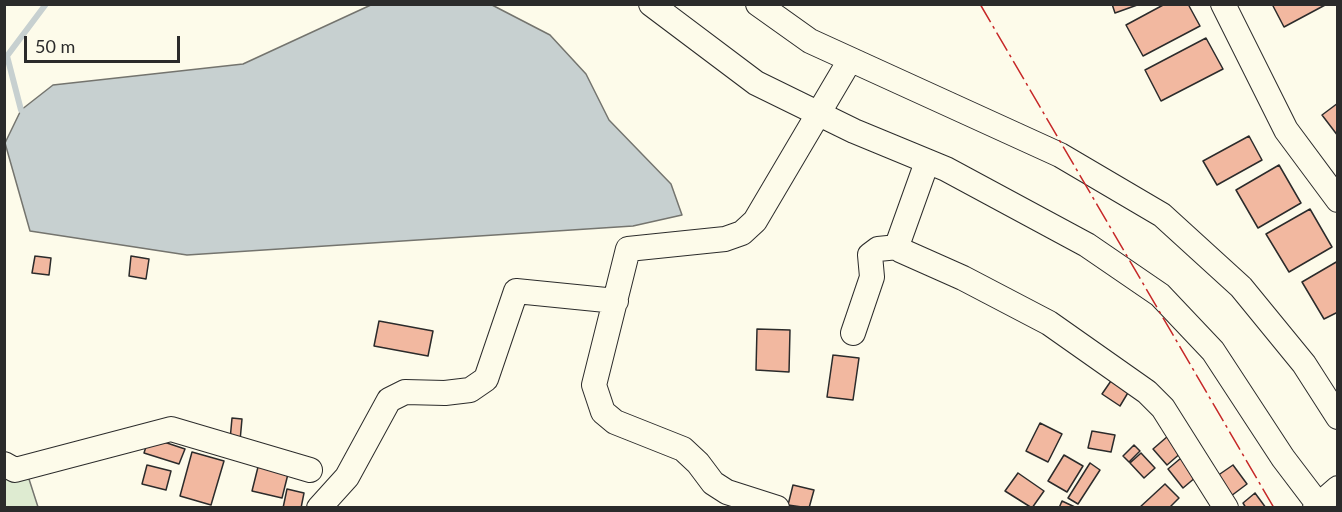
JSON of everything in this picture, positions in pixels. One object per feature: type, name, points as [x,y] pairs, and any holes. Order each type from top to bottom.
[{"type":"street","points":[[651,4],[756,83],[818,114],[927,162],[1087,245],[1160,295],[1213,351],[1283,458],[1318,506],[1338,488]]},
{"type":"street","points":[[758,4],[810,41],[1060,155],[1162,215],[1241,287],[1304,364],[1338,417]]},
{"type":"street","points":[[1223,4],[1286,130],[1338,200]]},
{"type":"street","points":[[777,507],[727,492],[713,483],[698,463],[683,449],[615,422],[603,412],[594,385],[628,249],[725,239],[748,227],[755,221],[850,60]]},
{"type":"street","points":[[898,246],[927,162]]},
{"type":"street","points":[[853,333],[872,277],[870,255],[878,249],[898,246]]},
{"type":"street","points":[[898,246],[904,253],[963,278],[1049,323],[1147,392],[1163,408],[1226,507]]},
{"type":"street","points":[[319,507],[347,477],[389,400],[405,392],[445,393],[470,390],[486,379],[516,291],[616,301]]},
{"type":"street","points":[[4,464],[15,470],[171,429],[310,470]]},
{"type":"green space","points":[[5,470],[28,476],[38,507],[5,508]]},
{"type":"shaded area","points":[[373,4],[492,5],[550,35],[586,74],[609,120],[671,184],[682,215],[633,226],[187,255],[30,231],[5,143],[21,110],[53,85],[243,64]]},
{"type":"building","points":[[1112,4],[1140,4],[1115,13]]},
{"type":"building","points":[[1165,4],[1188,4],[1200,26],[1143,56],[1126,25]]},
{"type":"building","points":[[1272,4],[1327,4],[1284,27]]},
{"type":"building","points":[[1206,38],[1223,69],[1161,101],[1145,70]]},
{"type":"building","points":[[1338,103],[1338,136],[1322,115]]},
{"type":"building","points":[[1249,136],[1262,160],[1217,185],[1203,161]]},
{"type":"building","points":[[1279,165],[1301,203],[1258,228],[1236,190]]},
{"type":"building","points":[[1310,209],[1332,247],[1289,272],[1266,234]]},
{"type":"building","points":[[35,256],[51,258],[49,275],[32,273]]},
{"type":"building","points":[[131,256],[149,259],[146,279],[129,276]]},
{"type":"building","points":[[1338,261],[1338,312],[1324,319],[1302,282]]},
{"type":"building","points":[[379,321],[433,331],[428,356],[374,346]]},
{"type":"building","points":[[757,329],[790,330],[789,372],[756,370]]},
{"type":"building","points":[[833,355],[859,358],[853,400],[827,397]]},
{"type":"building","points":[[1115,375],[1132,386],[1120,406],[1102,394]]},
{"type":"building","points":[[232,418],[242,419],[240,441],[230,440]]},
{"type":"building","points":[[1040,423],[1062,434],[1048,462],[1026,451]]},
{"type":"building","points":[[1092,431],[1115,435],[1111,452],[1088,448]]},
{"type":"building","points":[[1168,436],[1182,452],[1167,465],[1153,449]]},
{"type":"building","points":[[149,437],[185,449],[179,464],[144,453]]},
{"type":"building","points":[[1134,445],[1140,451],[1129,462],[1123,456]]},
{"type":"building","points":[[192,452],[224,461],[211,505],[180,496]]},
{"type":"building","points":[[1141,453],[1155,468],[1144,478],[1130,463]]},
{"type":"building","points":[[1064,455],[1083,466],[1067,492],[1048,481]]},
{"type":"building","points":[[1181,458],[1196,477],[1183,488],[1168,469]]},
{"type":"building","points":[[259,463],[289,470],[282,498],[252,491]]},
{"type":"building","points":[[1090,463],[1100,470],[1078,504],[1068,498]]},
{"type":"building","points":[[147,465],[171,471],[166,490],[142,484]]},
{"type":"building","points":[[1233,465],[1247,484],[1231,496],[1217,476]]},
{"type":"building","points":[[1018,473],[1044,491],[1032,508],[1005,491]]},
{"type":"building","points":[[1165,484],[1179,498],[1169,508],[1139,508]]},
{"type":"building","points":[[793,485],[814,490],[809,508],[788,505]]},
{"type":"building","points":[[287,489],[304,493],[301,508],[283,508]]},
{"type":"building","points":[[1255,493],[1266,508],[1246,508],[1243,503]]},
{"type":"building","points":[[1062,501],[1077,508],[1059,508]]},
{"type":"waterway","points":[[21,110],[7,56],[46,4]]},
{"type":"power","points":[[980,4],[1274,508]]}]
